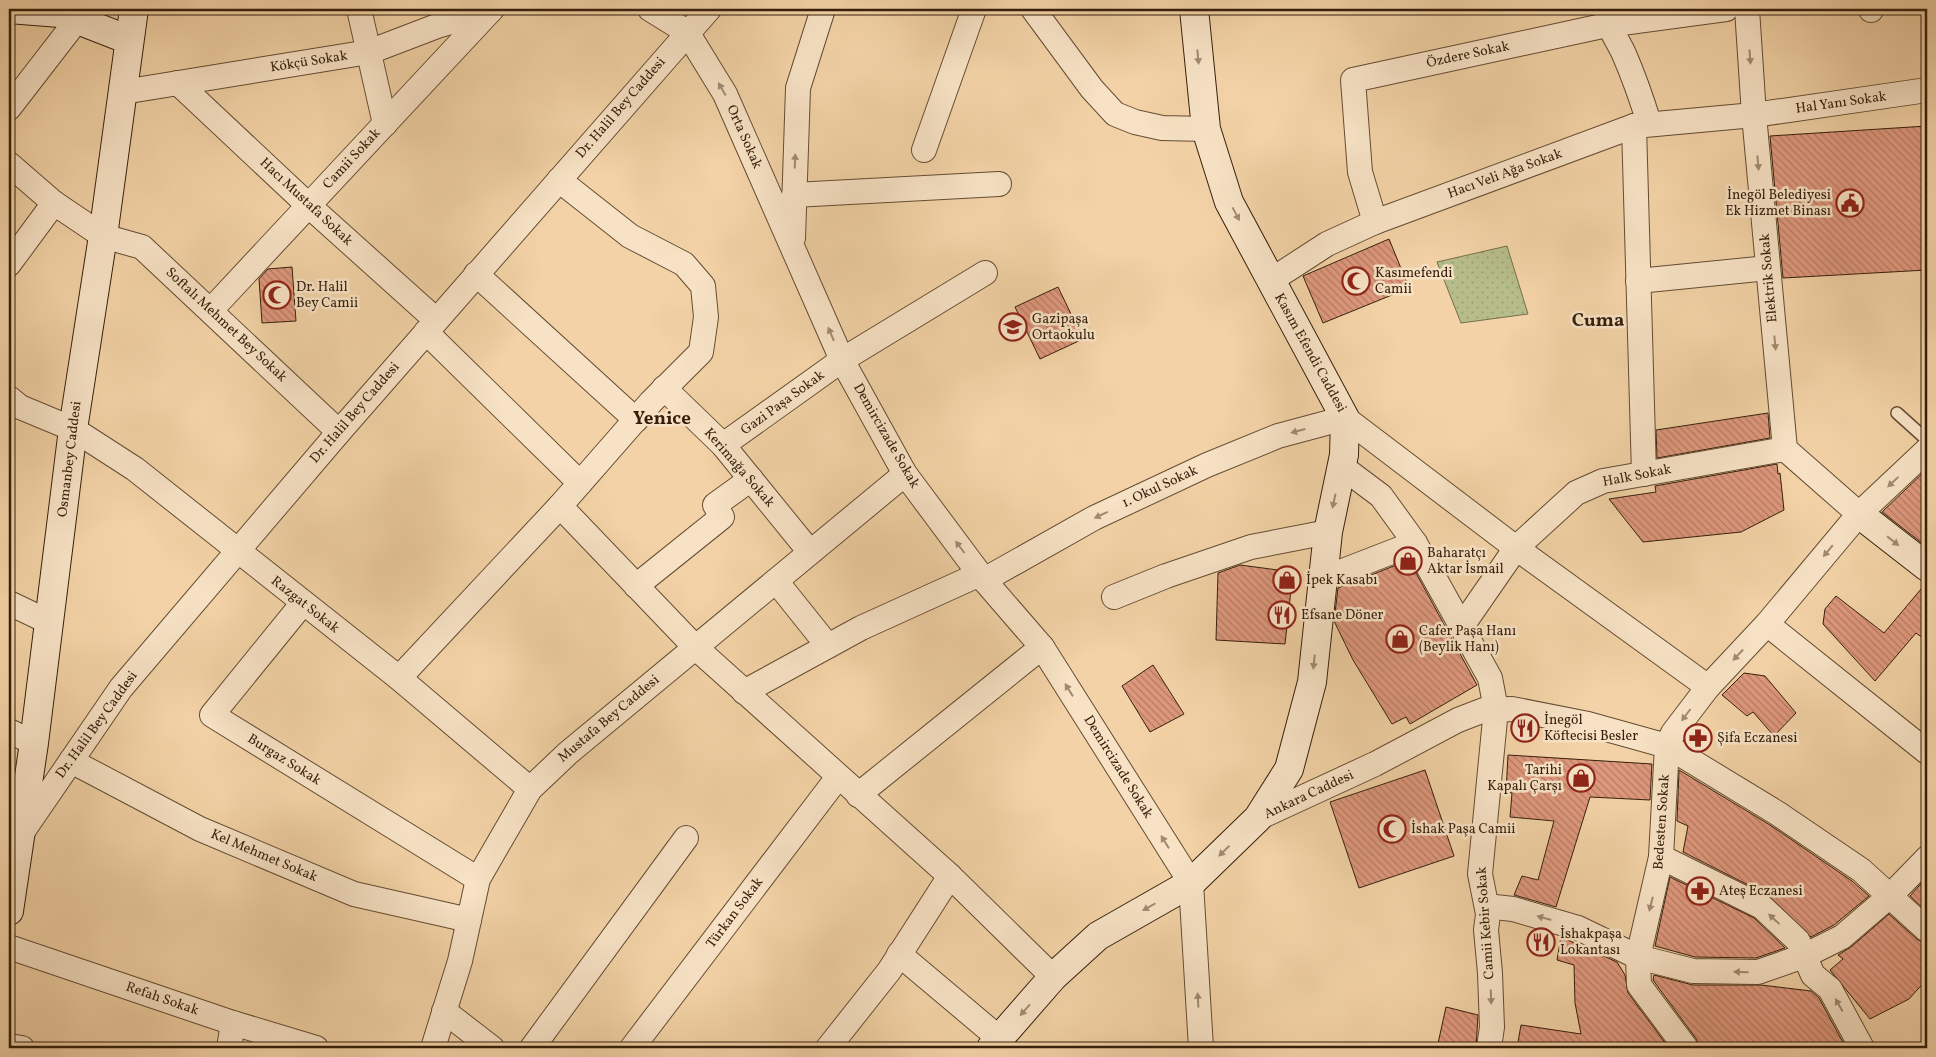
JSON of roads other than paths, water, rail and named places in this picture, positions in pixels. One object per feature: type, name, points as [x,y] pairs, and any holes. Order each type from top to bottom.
[{"type":"street","points":[[9,9],[64,14],[129,40]]},
{"type":"street","name":"Osmanbey Caddesi","points":[[9,911],[34,743],[73,429],[103,236],[134,9]]},
{"type":"street","points":[[359,9],[385,124]]},
{"type":"street","points":[[650,9],[687,32]]},
{"type":"street","name":"Dr. Halil Bey Caddesi","points":[[21,834],[121,688],[339,432],[709,9]]},
{"type":"street","name":"Demircizade Sokak","points":[[823,9],[798,88],[793,245],[842,360],[906,474],[982,577],[1042,647],[1191,883]]},
{"type":"street","points":[[924,150],[974,9]]},
{"type":"street","points":[[1033,9],[1092,89],[1115,114],[1135,122],[1162,128],[1206,129]]},
{"type":"street","name":"Kasım Efendi Caddesi","points":[[1194,9],[1206,129],[1229,202],[1270,281],[1346,418],[1341,466],[1328,532],[1312,682],[1289,769],[1258,818]]},
{"type":"street","name":"Özdere Sokak","points":[[1375,222],[1360,172],[1353,80],[1607,17],[1726,9]]},
{"type":"street","name":"Elektrik Sokak","points":[[1747,9],[1754,115],[1785,449]]},
{"type":"street","name":"Kökçü Sokak","points":[[122,92],[369,52],[437,26],[491,10]]},
{"type":"street","name":"Camii Sokak","points":[[211,310],[491,10]]},
{"type":"street","points":[[9,108],[64,14]]},
{"type":"street","points":[[1607,17],[1633,76],[1642,125],[1638,281],[1644,474]]},
{"type":"street","name":"Orta Sokak","points":[[687,32],[725,94],[793,245]]},
{"type":"street","name":"Hacı Mustafa Sokak","points":[[178,83],[308,205],[431,326],[580,483]]},
{"type":"street","name":"Hal Yanı Sokak","points":[[1754,115],[1927,90]]},
{"type":"street","name":"Hacı Veli Ağa Sokak","points":[[1270,281],[1327,244],[1375,222],[1642,125],[1754,115]]},
{"type":"street","name":"Softalı Mehmet Bey Sokak","points":[[9,164],[54,203],[103,236],[142,247],[339,432]]},
{"type":"street","points":[[399,678],[560,506],[664,388],[701,352],[706,317],[703,286],[684,264],[630,236],[559,180]]},
{"type":"street","points":[[794,195],[999,184]]},
{"type":"street","points":[[9,264],[54,203]]},
{"type":"street","points":[[1638,281],[1768,268]]},
{"type":"street","name":"Gazi Paşa Sokak","points":[[724,446],[842,360],[985,273]]},
{"type":"street","points":[[476,274],[636,420]]},
{"type":"street","name":"Kerimağa Sokak","points":[[664,388],[724,446],[810,552]]},
{"type":"street","name":"Razgat Sokak","points":[[13,410],[73,429],[135,469],[236,551],[399,678],[530,789]]},
{"type":"street","points":[[1346,418],[1516,548],[1708,687]]},
{"type":"street","name":"1. Okul Sokak","points":[[744,692],[861,628],[982,577],[1094,518],[1208,465],[1278,436],[1346,418]]},
{"type":"street","points":[[1785,449],[1859,514],[1927,567]]},
{"type":"street","name":"Halk Sokak","points":[[1462,626],[1516,548],[1576,493],[1603,480],[1785,449]]},
{"type":"street","points":[[1667,746],[1673,733],[1708,687],[1767,624],[1859,514],[1927,450]]},
{"type":"street","name":"Camii Kebir Sokak","points":[[1341,466],[1381,496],[1415,543],[1490,678],[1496,709],[1480,874],[1488,914],[1486,930],[1492,1027],[1489,1048]]},
{"type":"street","name":"Mustafa Bey Caddesi","points":[[433,1048],[460,961],[478,879],[530,789],[568,753],[906,474]]},
{"type":"street","points":[[636,586],[722,517],[715,505],[751,479]]},
{"type":"street","points":[[560,506],[695,647],[950,876],[1053,977]]},
{"type":"street","points":[[1114,597],[1166,576],[1250,547],[1328,532]]},
{"type":"street","points":[[1322,579],[1415,543]]},
{"type":"street","points":[[776,580],[828,646]]},
{"type":"street","points":[[9,603],[50,622]]},
{"type":"street","name":"Burgaz Sokak","points":[[303,603],[212,715],[478,879]]},
{"type":"street","points":[[1767,624],[1927,752]]},
{"type":"street","points":[[858,795],[1042,647]]},
{"type":"street","name":"Ankara Caddesi","points":[[995,1043],[1053,977],[1098,936],[1191,883],[1258,818],[1375,764],[1458,720],[1484,710],[1512,709],[1580,722],[1667,746],[1777,813],[1860,870],[1891,895],[1927,930]]},
{"type":"street","points":[[9,731],[34,743]]},
{"type":"street","name":"Bedesten Sokak","points":[[1667,746],[1661,857],[1638,957],[1638,984],[1686,1048]]},
{"type":"street","name":"Kel Mehmet Sokak","points":[[70,761],[200,828],[354,894],[469,920]]},
{"type":"street","name":"Türkan Sokak","points":[[632,1048],[838,777]]},
{"type":"street","points":[[532,1048],[686,838]]},
{"type":"street","points":[[1661,857],[1762,907],[1798,941],[1814,975],[1830,989],[1862,1048]]},
{"type":"street","points":[[1488,914],[1495,907],[1569,925],[1638,957],[1693,971],[1758,972],[1804,956],[1842,937],[1891,895],[1927,858]]},
{"type":"street","points":[[828,1048],[856,1015],[950,876]]},
{"type":"street","points":[[1191,883],[1201,1048]]},
{"type":"street","name":"Refah Sokak","points":[[9,947],[233,1023],[316,1048]]},
{"type":"street","points":[[899,954],[995,1043]]},
{"type":"street","points":[[444,1011],[492,1048]]},
{"type":"street","points":[[229,1048],[233,1023]]},
{"type":"street","points":[[9,1046],[22,1048]]},
{"type":"lane","points":[[1898,413],[1927,440]]},
{"type":"place","name":"İnegöl Belediyesi Ek Hizmet Binası","points":[[1850,203]]},
{"type":"place","name":"Kasımefendi Camii","points":[[1356,281]]},
{"type":"place","name":"Dr. Halil Bey Camii","points":[[277,295]]},
{"type":"place","name":"Gazipaşa Ortaokulu","points":[[1013,327]]},
{"type":"place","name":"Baharatçı Aktar İsmail","points":[[1408,561]]},
{"type":"place","name":"İpek Kasabı","points":[[1287,580]]},
{"type":"place","name":"Efsane Döner","points":[[1282,615]]},
{"type":"place","name":"Cafer Paşa Hanı (Beylik Hanı)","points":[[1400,639]]},
{"type":"place","name":"İnegöl Köftecisi Besler","points":[[1525,728]]},
{"type":"place","name":"Şifa Eczanesi","points":[[1698,738]]},
{"type":"place","name":"Tarihi Kapalı Çarşı","points":[[1581,778]]},
{"type":"place","name":"İshak Paşa Camii","points":[[1392,829]]},
{"type":"place","name":"Ateş Eczanesi","points":[[1700,891]]},
{"type":"place","name":"İshakpaşa Lokantası","points":[[1541,942]]},
{"type":"district","name":"Cuma","points":[[1598,321]]},
{"type":"district","name":"Yenice","points":[[662,419]]}]
